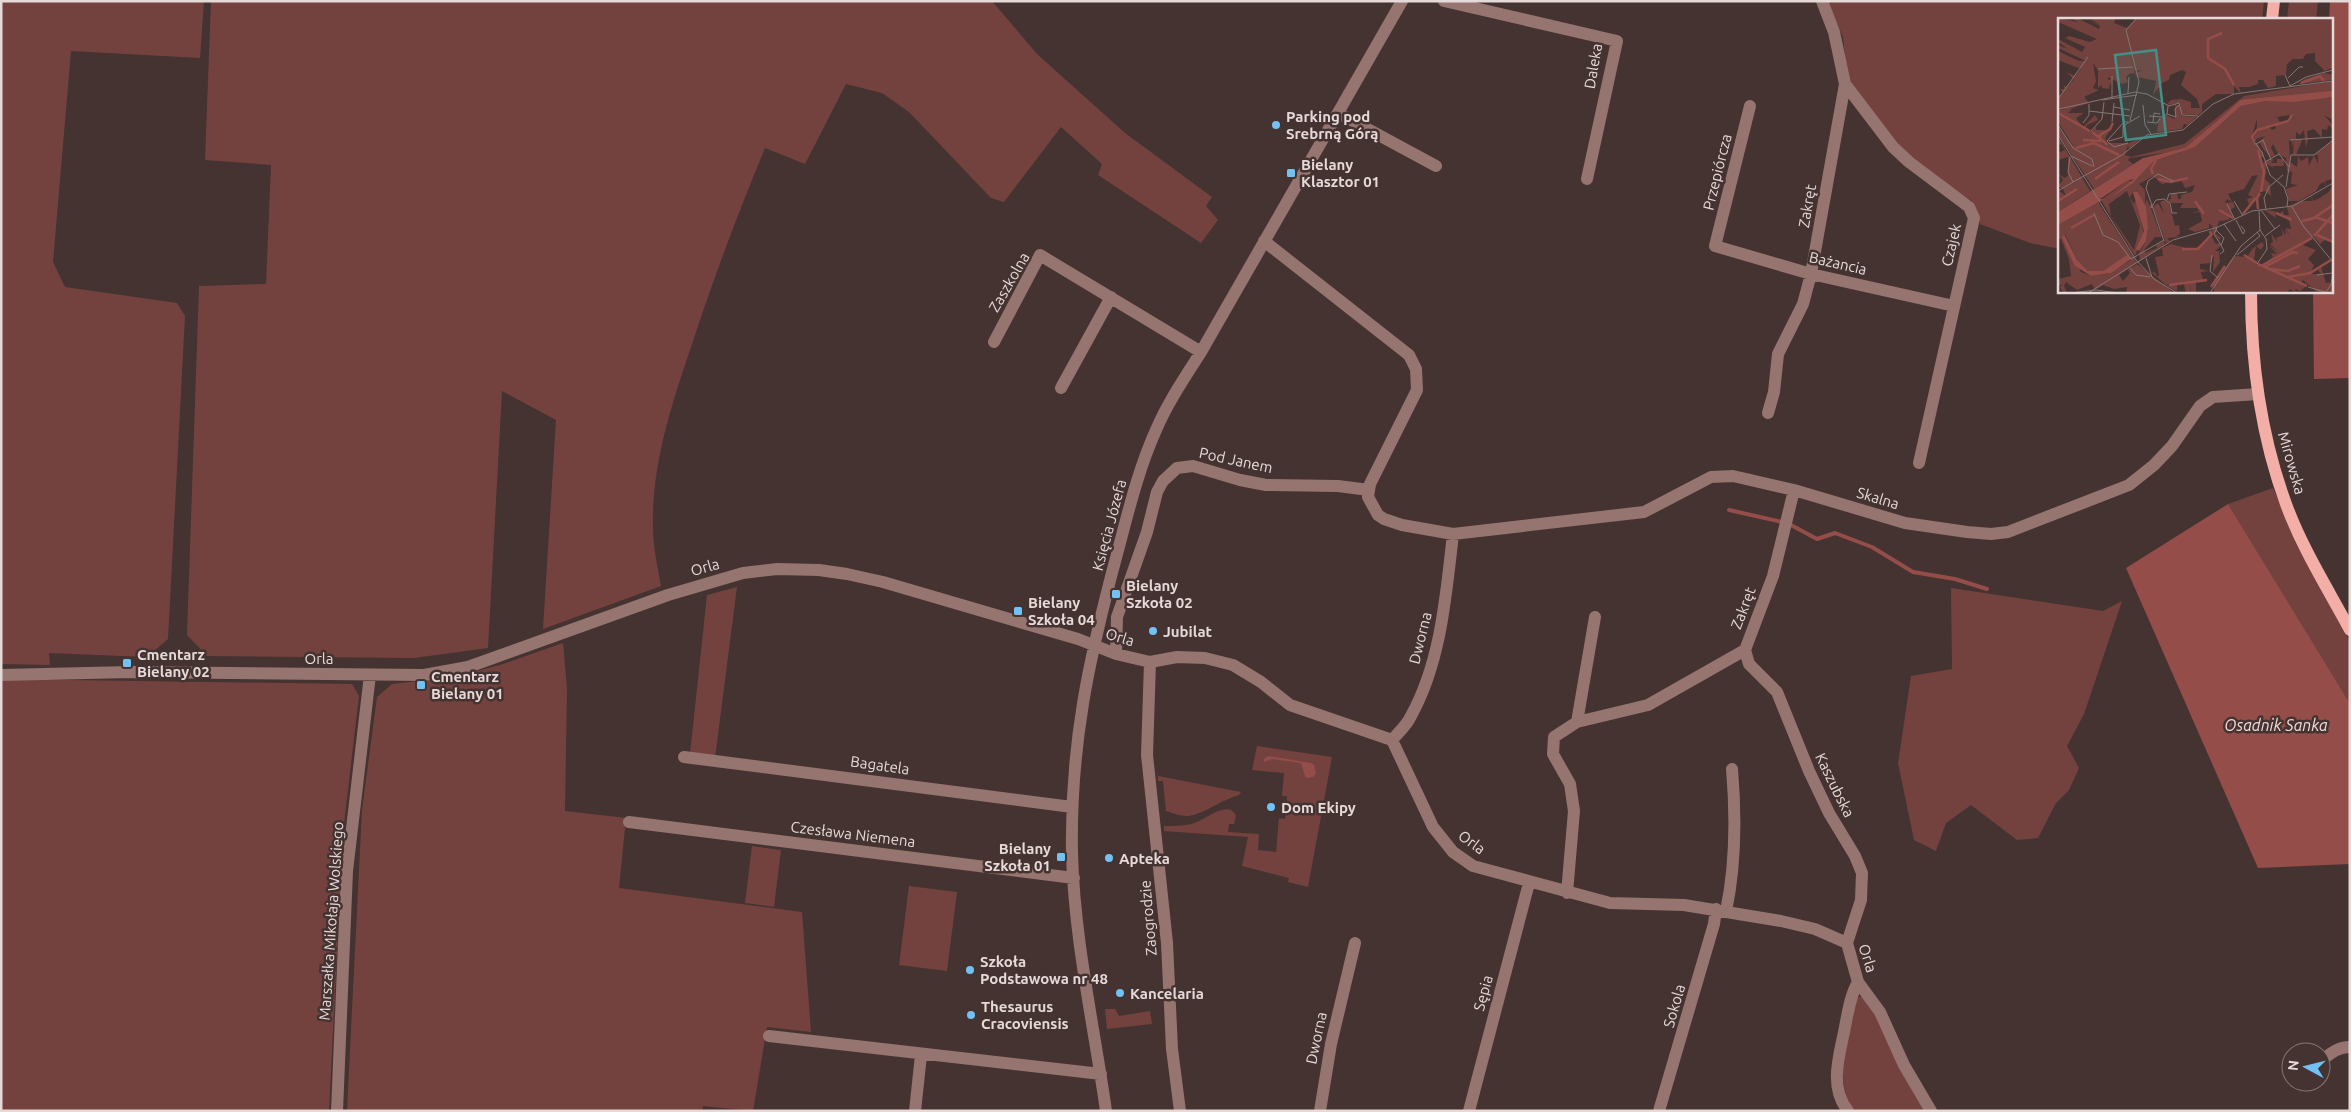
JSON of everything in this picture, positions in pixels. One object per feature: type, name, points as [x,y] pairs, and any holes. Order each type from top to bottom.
[{"type":"main road","points":[[2272,18],[2274,1]]},
{"type":"main road","name":"Mirowska","points":[[2251,292],[2258,394],[2286,505],[2350,630]]},
{"type":"street","name":"Księcia Józefa","points":[[1106,1111],[1074,878],[1072,807],[1080,710],[1093,645],[1142,468],[1156,430],[1174,395],[1201,352],[1402,1]]},
{"type":"street","name":"Daleka","points":[[1444,1],[1617,41],[1587,179]]},
{"type":"street","name":"Zakręt","points":[[1768,412],[1774,392],[1778,354],[1803,304],[1811,274],[1845,84],[1834,32],[1822,1]]},
{"type":"street","name":"Czajek","points":[[1845,84],[1893,147],[1909,162],[1969,207],[1974,218],[1919,463]]},
{"type":"street","name":"Przepiórcza","points":[[1715,246],[1750,106]]},
{"type":"street","points":[[1338,113],[1436,166]]},
{"type":"street","points":[[1264,241],[1409,355],[1416,369],[1416,390],[1369,490],[1368,497],[1378,515],[1384,519],[1402,526],[1453,534]]},
{"type":"street","name":"Bażancia","points":[[1715,246],[1811,274],[1954,306]]},
{"type":"street","name":"Zaszkolna","points":[[994,342],[1040,255],[1201,352]]},
{"type":"street","points":[[1061,388],[1111,297]]},
{"type":"street","name":"Skalna","points":[[1453,534],[1644,512],[1711,477],[1741,476],[1905,523],[1967,532],[2008,532],[2129,485],[2154,465],[2172,446],[2206,400],[2212,397],[2258,394]]},
{"type":"street","name":"Pod Janem","points":[[1116,654],[1117,617],[1147,532],[1157,492],[1163,481],[1176,468],[1193,466],[1240,480],[1266,485],[1338,486],[1369,490]]},
{"type":"street","name":"Zakręt","points":[[1745,650],[1773,576],[1794,490]]},
{"type":"street","name":"Dworna","points":[[1392,740],[1411,717],[1430,669],[1444,609],[1453,534]]},
{"type":"street","name":"Orla","points":[[1,675],[130,672],[424,675],[468,667],[668,595],[743,573],[777,569],[847,574],[883,582],[1078,639],[1116,654],[1150,662],[1177,657],[1205,658],[1233,665],[1261,682],[1290,705],[1392,740],[1433,827],[1452,852],[1474,866],[1529,883],[1610,903],[1684,905],[1721,910],[1815,929],[1847,944],[1858,982],[1880,1012],[1904,1065],[1931,1111]]},
{"type":"street","points":[[1577,722],[1595,617]]},
{"type":"street","points":[[1567,893],[1574,811],[1570,784],[1553,754],[1554,737],[1577,722],[1648,705],[1745,650]]},
{"type":"street","name":"Kaszubska","points":[[1745,650],[1749,664],[1777,692],[1809,771],[1829,813],[1856,856],[1862,874],[1861,900],[1847,944]]},
{"type":"street","name":"Zaogrodzie","points":[[1150,662],[1147,755],[1167,943],[1172,1049],[1180,1111]]},
{"type":"street","name":"Marszałka Mikołaja Wolskiego","points":[[337,1111],[347,871],[370,675]]},
{"type":"street","name":"Bagatela","points":[[684,757],[1072,807]]},
{"type":"street","points":[[1721,910],[1731,885],[1735,811],[1732,769]]},
{"type":"street","name":"Czesława Niemena","points":[[628,822],[1074,878]]},
{"type":"street","name":"Sępia","points":[[1469,1111],[1529,883]]},
{"type":"street","name":"Sokola","points":[[1660,1111],[1714,924],[1721,910]]},
{"type":"street","name":"Dworna","points":[[1320,1111],[1330,1044],[1355,943]]},
{"type":"street","points":[[1848,1111],[1836,1078],[1837,1058],[1852,993],[1858,982]]},
{"type":"street","points":[[769,1036],[921,1055],[1101,1074]]},
{"type":"street","points":[[2331,1052],[2344,1047],[2350,1047]]},
{"type":"street","points":[[915,1111],[921,1055]]},
{"type":"shaded area","points":[[1,1],[204,1],[200,58],[71,51],[53,262],[65,287],[177,303],[185,316],[168,639],[147,657],[49,653],[50,665],[1,664]]},
{"type":"shaded area","points":[[211,1],[992,1],[1037,54],[1125,133],[1212,197],[1206,206],[1218,220],[1201,243],[1098,175],[1102,164],[1061,127],[1004,202],[991,198],[909,112],[882,93],[846,84],[805,164],[765,148],[727,245],[677,389],[659,458],[653,505],[653,529],[661,586],[543,629],[556,420],[502,391],[488,648],[414,658],[207,656],[187,635],[199,286],[266,284],[271,165],[205,160]]},
{"type":"shaded area","points":[[1827,1],[2264,1],[2262,18],[2058,18],[2058,249],[2030,243],[1980,224],[1978,213],[1972,201],[1911,161],[1847,77],[1843,37]]},
{"type":"shaded area","points":[[2289,1],[2318,1],[2316,18],[2287,18]]},
{"type":"shaded area","points":[[2273,488],[2302,554],[2350,642],[2350,705],[2228,504]]},
{"type":"shaded area","points":[[737,587],[715,758],[690,754],[707,595]]},
{"type":"shaded area","points":[[1951,588],[2103,611],[2122,601],[2084,714],[2067,746],[2079,768],[2069,790],[2056,803],[2038,838],[2017,840],[1971,805],[1946,823],[1936,851],[1914,840],[1898,763],[1911,676],[1952,669]]},
{"type":"shaded area","points":[[563,643],[567,688],[565,811],[626,818],[619,888],[802,912],[811,1032],[767,1027],[753,1111],[703,1106],[702,1111],[347,1111],[362,810],[377,697],[392,684],[454,677],[500,665]]},
{"type":"shaded area","points":[[1,679],[352,684],[359,696],[343,832],[329,1111],[1,1111]]},
{"type":"shaded area","points":[[1257,746],[1332,757],[1308,887],[1288,882],[1289,878],[1242,866],[1248,837],[1164,831],[1164,826],[1191,824],[1215,812],[1227,809],[1236,816],[1234,824],[1229,824],[1228,832],[1259,834],[1258,850],[1276,852],[1279,818],[1285,819],[1287,796],[1282,796],[1284,773],[1252,770]]},
{"type":"shaded area","points":[[1158,776],[1241,792],[1239,795],[1198,814],[1181,816],[1166,811],[1163,781],[1158,781]]},
{"type":"shaded area","points":[[752,846],[781,850],[774,907],[745,903]]},
{"type":"shaded area","points":[[909,886],[957,892],[947,971],[899,965]]},
{"type":"shaded area","points":[[1857,997],[1863,997],[1872,1010],[1925,1111],[1854,1111],[1847,1098],[1843,1070],[1844,1055]]},
{"type":"shaded area","points":[[1105,1009],[1115,1009],[1119,1016],[1150,1011],[1152,1024],[1107,1029]]},
{"type":"water","points":[[2330,1],[2350,1],[2350,378],[2314,379],[2313,292],[2334,292],[2334,18],[2329,18]]},
{"type":"water","name":"Osadnik Sanka","points":[[2228,504],[2350,704],[2350,864],[2258,868],[2126,568]]},
{"type":"water","points":[[1268,756],[1311,763],[1314,765],[1316,773],[1313,777],[1307,778],[1301,763],[1272,759],[1264,762],[1264,759]]},
{"type":"waterway","points":[[1729,510],[1782,522]]},
{"type":"waterway","points":[[1791,525],[1817,539],[1835,533],[1872,547],[1913,572],[1955,579],[1987,589]]},
{"type":"place","name":"Parking pod Srebrną Górą","points":[[1276,125]]},
{"type":"place","name":"Bielany Klasztor 01","points":[[1291,173]]},
{"type":"place","name":"Bielany Szkoła 02","points":[[1116,594]]},
{"type":"place","name":"Bielany Szkoła 04","points":[[1018,611]]},
{"type":"place","name":"Jubilat","points":[[1153,631]]},
{"type":"place","name":"Cmentarz Bielany 02","points":[[127,663]]},
{"type":"place","name":"Cmentarz Bielany 01","points":[[421,685]]},
{"type":"place","name":"Dom Ekipy","points":[[1271,807]]},
{"type":"place","name":"Bielany Szkoła 01","points":[[1061,857]]},
{"type":"place","name":"Apteka","points":[[1109,858]]},
{"type":"place","name":"Szkoła Podstawowa nr 48","points":[[970,970]]},
{"type":"place","name":"Kancelaria","points":[[1120,993]]},
{"type":"place","name":"Thesaurus Cracoviensis","points":[[971,1015]]}]
